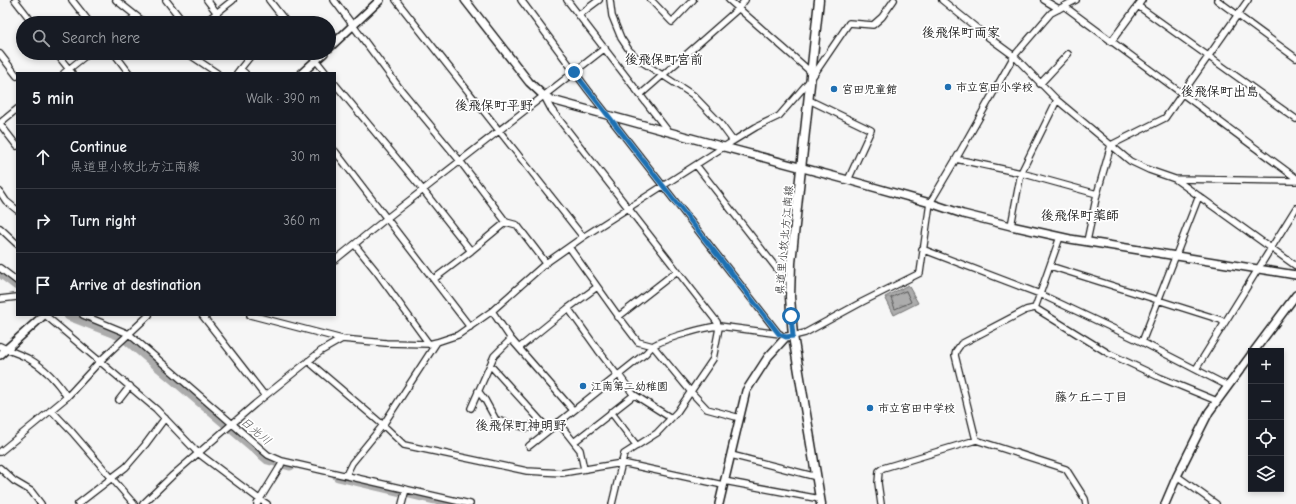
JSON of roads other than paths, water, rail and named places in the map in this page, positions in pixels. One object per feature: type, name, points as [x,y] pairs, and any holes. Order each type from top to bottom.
[{"type":"main road","name":"県道里小牧北方江南線","points":[[819,0],[790,279],[790,337],[821,501]]},
{"type":"street","points":[[15,0],[28,16]]},
{"type":"street","points":[[72,0],[85,16]]},
{"type":"street","points":[[116,0],[136,16]]},
{"type":"street","points":[[166,0],[179,16]]},
{"type":"street","points":[[207,0],[217,13]]},
{"type":"street","points":[[213,16],[233,0]]},
{"type":"street","points":[[269,0],[281,16]]},
{"type":"street","points":[[334,0],[398,86],[460,161],[506,222],[517,225],[546,263]]},
{"type":"street","points":[[336,41],[380,0]]},
{"type":"street","points":[[396,0],[583,237]]},
{"type":"street","points":[[465,0],[528,82],[544,96],[552,100],[609,116],[668,130],[724,147],[930,203],[963,214],[1011,226],[1087,242],[1296,275]]},
{"type":"street","points":[[521,0],[574,72],[779,334]]},
{"type":"street","points":[[567,0],[668,130]]},
{"type":"street","points":[[579,15],[599,0]]},
{"type":"street","points":[[610,0],[612,16],[621,38],[629,50],[639,60],[693,95],[719,122],[733,141]]},
{"type":"street","points":[[651,0],[672,22],[693,0]]},
{"type":"street","points":[[729,0],[812,76]]},
{"type":"street","points":[[640,95],[738,9],[745,0]]},
{"type":"street","points":[[254,316],[342,339],[386,343],[429,344],[458,335],[492,311],[546,263],[583,237],[733,141],[756,127],[779,116],[812,76],[849,23],[873,25],[882,17],[894,0]]},
{"type":"street","points":[[942,0],[1014,56],[1057,100],[1130,161],[1175,180],[1296,266]]},
{"type":"street","points":[[1044,0],[1061,7],[1111,42],[1296,178]]},
{"type":"street","points":[[719,504],[746,391],[768,357],[790,337],[805,333],[920,272],[922,249],[930,203],[1014,56],[1051,13],[1076,0]]},
{"type":"street","points":[[1111,42],[1142,0]]},
{"type":"street","points":[[1217,0],[1296,58]]},
{"type":"street","points":[[1087,242],[1097,194],[1111,145],[1165,118],[1248,0]]},
{"type":"street","points":[[1138,6],[1296,119]]},
{"type":"street","points":[[336,259],[605,48]]},
{"type":"street","points":[[0,54],[16,75]]},
{"type":"street","points":[[1040,84],[1068,54]]},
{"type":"street","points":[[60,60],[68,72],[81,60]]},
{"type":"street","points":[[119,60],[128,72]]},
{"type":"street","points":[[198,60],[216,72]]},
{"type":"street","points":[[241,72],[249,60]]},
{"type":"street","points":[[303,72],[316,61],[325,72]]},
{"type":"street","points":[[336,85],[423,190],[471,251]]},
{"type":"street","points":[[544,96],[551,109],[717,322],[719,328],[713,359],[691,392],[671,418],[657,433],[624,454],[612,504]]},
{"type":"street","points":[[809,100],[871,130],[848,180]]},
{"type":"street","points":[[1011,226],[1021,173],[1057,100]]},
{"type":"street","points":[[16,110],[0,123],[16,145]]},
{"type":"street","points":[[336,152],[470,327]]},
{"type":"street","points":[[956,159],[1021,173],[1097,194]]},
{"type":"street","points":[[696,165],[785,279],[790,279]]},
{"type":"street","points":[[1175,180],[1296,182]]},
{"type":"street","points":[[0,192],[6,201],[16,209]]},
{"type":"street","points":[[1142,342],[1199,196]]},
{"type":"street","points":[[1196,369],[1296,208]]},
{"type":"street","points":[[434,279],[506,222]]},
{"type":"street","points":[[0,228],[16,243]]},
{"type":"street","points":[[1035,308],[1060,237]]},
{"type":"street","points":[[355,245],[376,271],[429,344]]},
{"type":"street","points":[[570,247],[618,317],[638,342],[653,346],[707,409],[740,418]]},
{"type":"street","points":[[922,249],[1040,294],[1142,342],[1228,386]]},
{"type":"street","points":[[1050,266],[1221,320],[1224,323]]},
{"type":"street","points":[[0,268],[16,280]]},
{"type":"street","points":[[618,317],[677,271]]},
{"type":"street","points":[[520,348],[568,308],[597,287]]},
{"type":"street","points":[[1256,348],[1296,295]]},
{"type":"street","points":[[0,299],[16,297]]},
{"type":"street","points":[[568,308],[598,350],[634,395],[671,418]]},
{"type":"street","points":[[976,440],[955,355],[956,350],[961,344],[1026,310],[1035,308],[1108,353],[1161,378],[1217,401]]},
{"type":"street","points":[[492,311],[511,339],[573,410]]},
{"type":"street","points":[[0,355],[3,348],[44,316]]},
{"type":"street","points":[[46,316],[130,386],[165,418],[198,453],[258,502],[267,504]]},
{"type":"street","points":[[85,316],[126,336],[230,426],[268,455],[282,462],[346,475],[405,491],[470,504]]},
{"type":"street","points":[[0,452],[67,397],[100,361],[148,316]]},
{"type":"street","points":[[203,316],[265,396]]},
{"type":"street","points":[[276,322],[278,316]]},
{"type":"street","points":[[529,446],[653,346],[661,342],[718,326],[779,334],[790,337]]},
{"type":"street","points":[[143,504],[198,453],[265,396],[321,351],[342,339]]},
{"type":"street","points":[[471,408],[494,356],[511,339]]},
{"type":"street","points":[[346,475],[352,463],[383,425],[437,342]]},
{"type":"street","points":[[3,348],[30,360],[43,369],[54,378],[67,397]]},
{"type":"street","points":[[1165,504],[1177,476],[1209,412],[1248,359]]},
{"type":"street","points":[[308,361],[383,425],[404,445],[527,471],[562,472],[622,463],[821,501]]},
{"type":"street","points":[[490,365],[549,430]]},
{"type":"street","points":[[119,400],[130,386]]},
{"type":"street","points":[[478,391],[485,400],[496,420],[528,428],[539,419]]},
{"type":"street","points":[[574,442],[634,395]]},
{"type":"street","points":[[51,410],[134,504]]},
{"type":"street","points":[[611,412],[637,446]]},
{"type":"street","points":[[78,504],[126,467],[165,418]]},
{"type":"street","points":[[558,422],[580,450],[584,469]]},
{"type":"street","points":[[881,504],[878,477],[879,471],[883,468],[976,440],[1066,469],[1085,499],[1086,504]]},
{"type":"street","points":[[730,455],[817,477]]},
{"type":"street","points":[[258,502],[282,462]]},
{"type":"street","points":[[0,468],[14,481],[31,491],[41,504]]},
{"type":"street","points":[[1177,476],[1216,504]]},
{"type":"street","points":[[402,504],[405,491]]},
{"type":"water","points":[[908,285],[918,303],[894,315],[885,297]]},
{"type":"waterway","name":"日光川","points":[[0,272],[16,284]]},
{"type":"waterway","name":"日光川","points":[[72,316],[123,336],[268,459],[290,465]]},
{"type":"waterway","name":"日光川","points":[[338,476],[456,504]]},
{"type":"place","name":"市立宮田小学校","points":[[948,87]]},
{"type":"place","name":"宮田児童館","points":[[834,89]]},
{"type":"place","name":"江南第二幼稚園","points":[[583,386]]},
{"type":"place","name":"市立宮田中学校","points":[[870,408]]},
{"type":"district","name":"後飛保町両家","points":[[961,32]]},
{"type":"district","name":"後飛保町宮前","points":[[664,59]]},
{"type":"district","name":"後飛保町出島","points":[[1220,91]]},
{"type":"district","name":"後飛保町平野","points":[[494,105]]},
{"type":"district","name":"後飛保町薬師","points":[[1080,215]]},
{"type":"district","name":"藤ケ丘二丁目","points":[[1091,397]]},
{"type":"district","name":"後飛保町神明野","points":[[521,425]]}]
